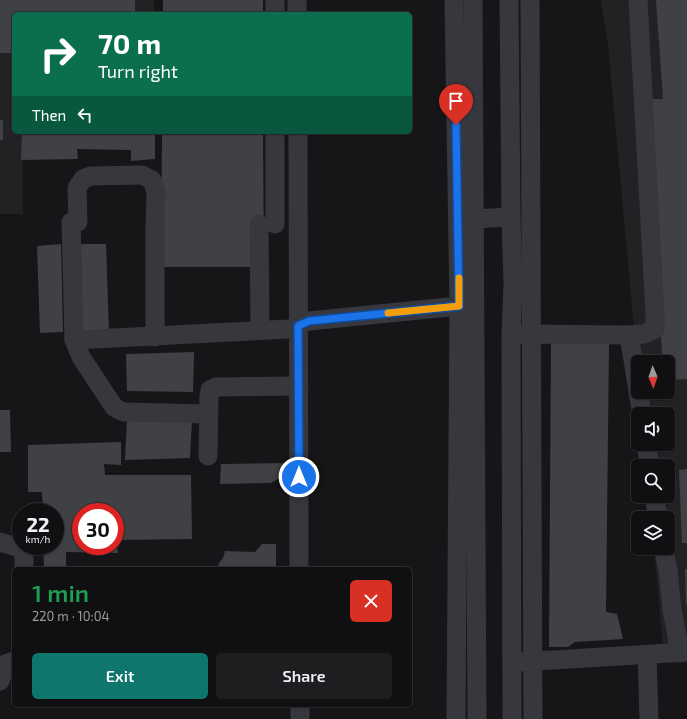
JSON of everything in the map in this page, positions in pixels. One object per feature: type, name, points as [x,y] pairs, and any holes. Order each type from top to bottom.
[{"type":"street","points":[[275,0],[275,12]]},
{"type":"street","points":[[297,0],[297,12]]},
{"type":"street","points":[[454,0],[466,219],[477,719]]},
{"type":"street","points":[[456,719],[459,306],[466,219],[473,0]]},
{"type":"street","points":[[509,0],[513,284],[511,334],[512,719]]},
{"type":"street","points":[[530,0],[532,719]]},
{"type":"street","points":[[511,334],[629,335],[644,334],[655,329],[656,314],[638,0]]},
{"type":"street","points":[[275,134],[280,224],[298,326],[299,567]]},
{"type":"street","points":[[260,330],[298,134]]},
{"type":"street","points":[[155,336],[156,192],[152,180],[142,175],[91,176],[82,179],[77,188],[74,222],[74,340],[81,357],[114,407],[119,410],[124,412],[208,414]]},
{"type":"street","points":[[466,219],[511,217]]},
{"type":"street","points":[[74,340],[289,329],[309,321],[459,306]]},
{"type":"street","points":[[629,335],[632,355]]},
{"type":"street","points":[[208,456],[208,414],[210,390],[216,388],[299,386]]},
{"type":"street","points":[[0,542],[24,549],[24,567]]},
{"type":"street","points":[[512,663],[684,652],[672,609],[668,570],[665,555]]},
{"type":"street","points":[[647,655],[649,719]]},
{"type":"street","points":[[0,681],[5,664],[12,662]]},
{"type":"street","points":[[300,707],[300,719]]},
{"type":"shaded area","points":[[0,0],[154,0],[154,12],[12,12],[12,134],[22,134],[23,214],[0,214]]},
{"type":"shaded area","points":[[601,0],[687,0],[687,654],[664,657],[655,555],[675,555],[675,511],[650,511],[650,503],[675,503],[675,459],[646,459],[646,451],[675,451],[675,407],[641,407],[641,399],[675,399],[675,355],[636,355],[608,45]]},
{"type":"building","points":[[0,0],[135,0],[135,12],[12,12],[12,53],[0,53]]},
{"type":"building","points":[[163,0],[263,0],[263,12],[163,12]]},
{"type":"building","points":[[656,0],[687,0],[687,379],[675,380],[675,355],[663,355],[662,352],[645,99],[663,99]]},
{"type":"building","points":[[0,120],[3,120],[3,140],[0,140]]},
{"type":"building","points":[[22,134],[155,134],[155,159],[131,161],[131,150],[77,149],[78,159],[21,160]]},
{"type":"building","points":[[162,134],[263,134],[264,267],[161,267]]},
{"type":"building","points":[[61,244],[63,332],[40,333],[37,246]]},
{"type":"building","points":[[81,244],[106,244],[109,332],[82,333]]},
{"type":"building","points":[[609,342],[606,612],[617,614],[623,639],[575,642],[568,647],[549,647],[551,343]]},
{"type":"building","points":[[194,352],[193,392],[127,391],[126,354]]},
{"type":"building","points":[[0,410],[10,410],[11,452],[0,452]]},
{"type":"building","points":[[127,420],[192,420],[190,458],[125,460]]},
{"type":"building","points":[[121,442],[121,465],[104,464],[105,475],[191,475],[192,539],[124,540],[124,503],[72,503],[72,552],[66,552],[66,566],[44,566],[43,555],[64,555],[64,503],[43,503],[42,492],[28,492],[28,445]]},
{"type":"building","points":[[290,463],[290,472],[271,483],[220,484],[221,464]]},
{"type":"building","points":[[687,469],[687,543],[682,543],[679,470]]},
{"type":"building","points":[[262,544],[276,544],[276,567],[218,567],[225,551],[255,552]]},
{"type":"building","points":[[685,569],[687,569],[687,605],[686,605]]},
{"type":"slow traffic","points":[[388,313],[459,306],[459,278]]},
{"type":"route","points":[[299,477],[298,326],[309,321],[459,306],[456,125]]}]
